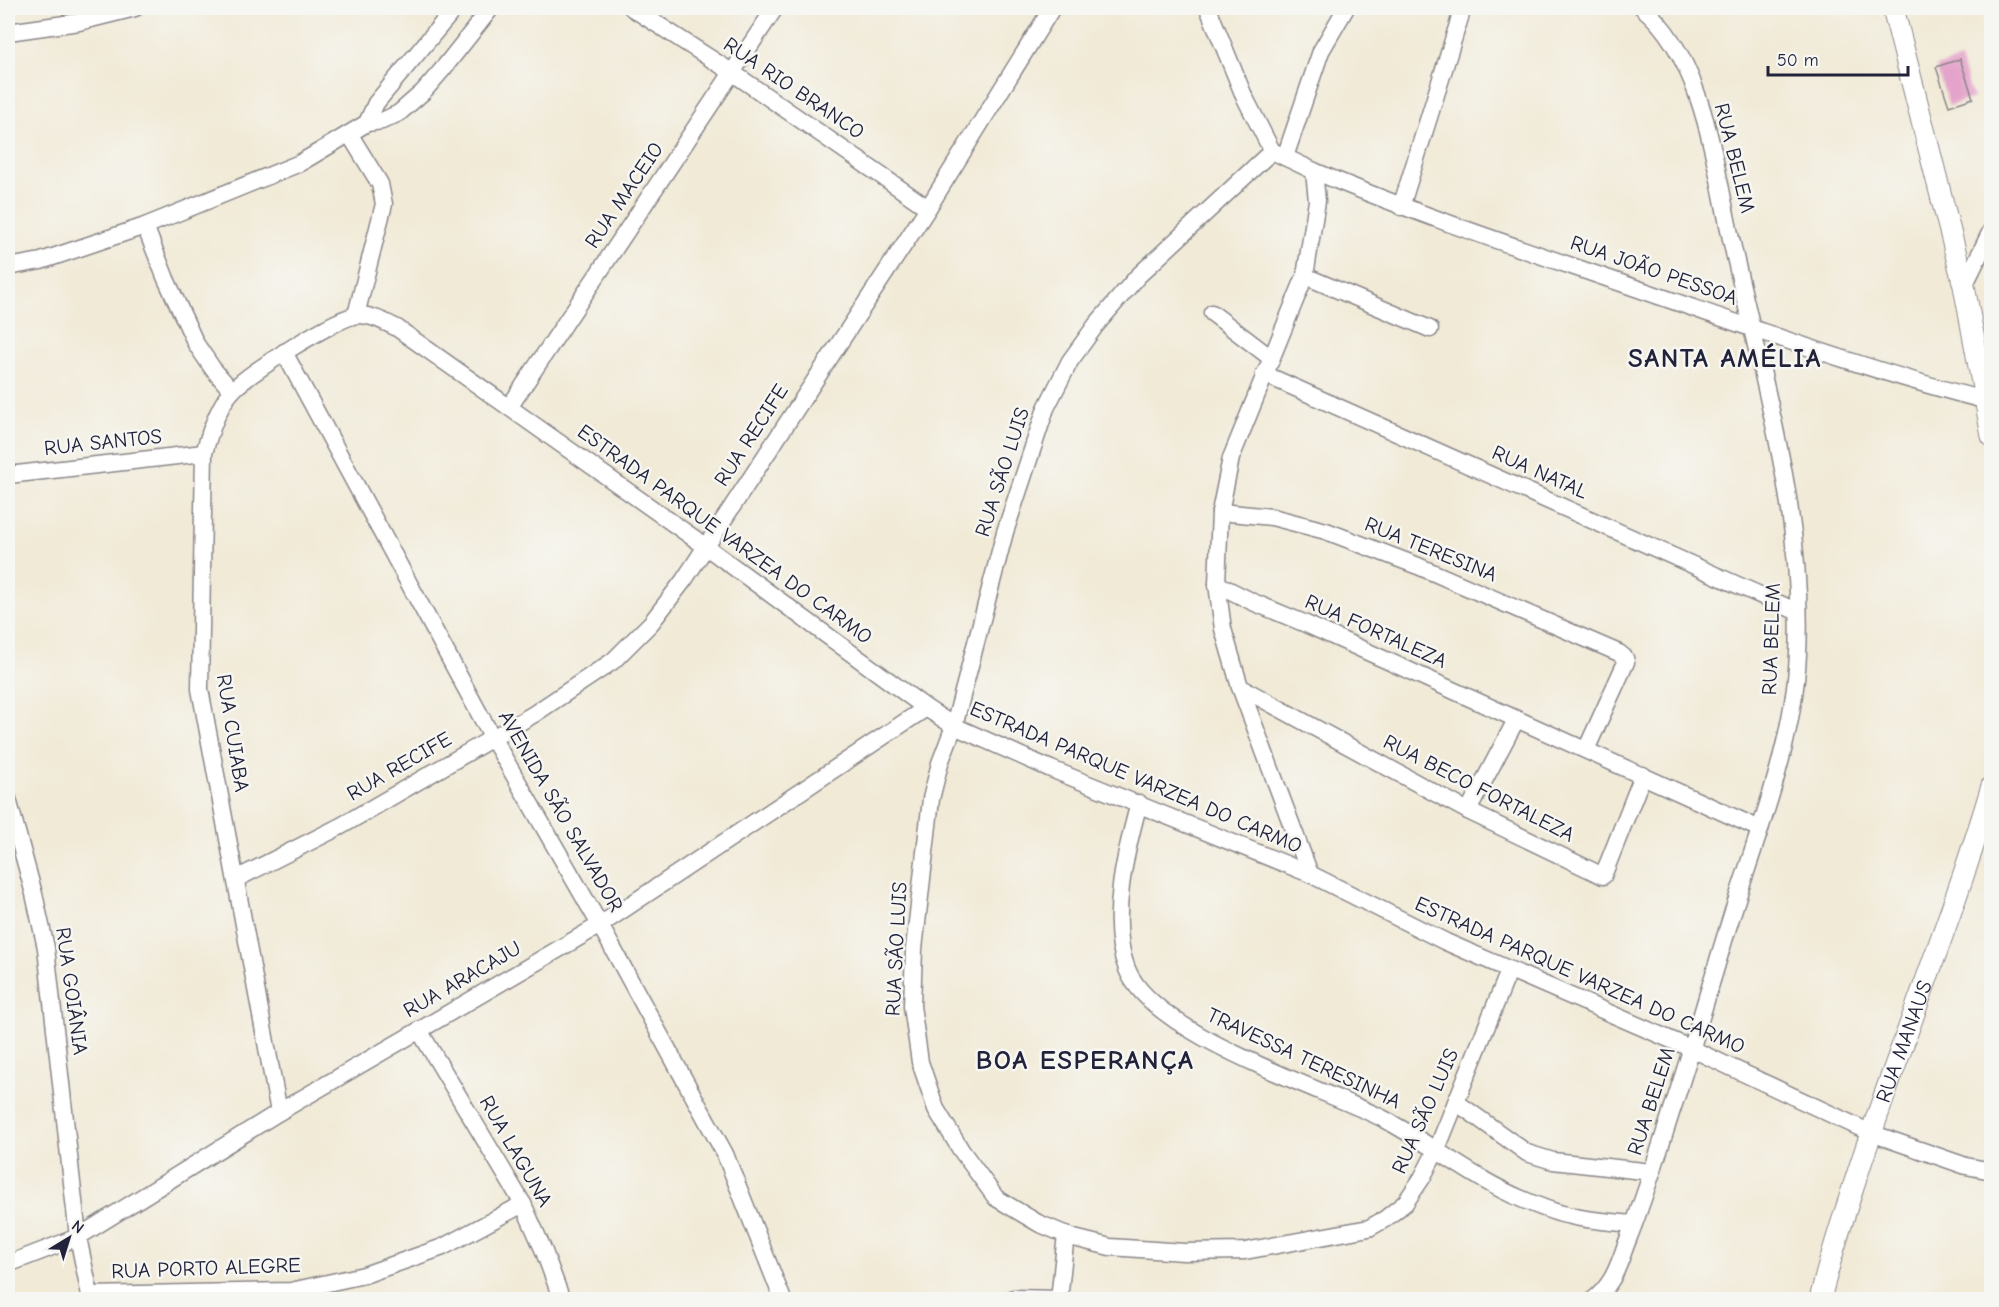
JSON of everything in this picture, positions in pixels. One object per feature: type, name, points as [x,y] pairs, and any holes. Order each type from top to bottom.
[{"type":"street","points":[[8,32],[79,22],[135,8]]},
{"type":"street","points":[[367,123],[376,103],[455,8]]},
{"type":"street","points":[[8,267],[41,261],[145,226],[300,163],[367,123],[382,121],[399,113],[423,92],[491,8]]},
{"type":"street","name":"RUA RIO BRANCO","points":[[632,8],[733,72],[928,208]]},
{"type":"street","name":"RUA MACEIO","points":[[510,406],[775,8]]},
{"type":"street","name":"RUA RECIFE","points":[[236,879],[341,826],[534,714],[613,661],[651,623],[684,580],[928,208],[1052,8]]},
{"type":"street","points":[[1209,8],[1244,96],[1279,154],[1314,171],[1317,201],[1305,276],[1231,458],[1220,512],[1217,584],[1223,630],[1240,687],[1310,874]]},
{"type":"street","points":[[1279,154],[1321,51],[1346,8]]},
{"type":"street","points":[[1401,207],[1463,8]]},
{"type":"street","name":"RUA BELEM","points":[[1593,1299],[1601,1294],[1613,1277],[1634,1224],[1692,1049],[1779,765],[1795,693],[1798,653],[1798,612],[1789,497],[1710,141],[1691,75],[1661,23],[1643,8]]},
{"type":"street","points":[[1893,8],[1964,286],[1992,436]]},
{"type":"street","points":[[284,352],[310,336],[356,315],[384,204],[380,184],[350,135]]},
{"type":"street","name":"RUA SÃO LUIS","points":[[1279,154],[1138,276],[1096,325],[1070,361],[1046,408],[1005,532],[954,726],[940,763],[931,799],[914,949],[912,1006],[920,1062],[936,1109],[961,1150],[996,1198],[1038,1223],[1110,1247],[1184,1252],[1245,1251],[1369,1228],[1386,1219],[1405,1203],[1422,1178],[1437,1149],[1509,971]]},
{"type":"street","name":"RUA JOÃO PESSOA","points":[[1314,171],[1401,207],[1751,327],[1984,400]]},
{"type":"street","points":[[145,226],[196,344],[232,391]]},
{"type":"street","points":[[1964,286],[1992,229]]},
{"type":"street","points":[[1305,276],[1430,329]]},
{"type":"street","points":[[1212,314],[1271,358]]},
{"type":"street","name":"ESTRADA PARQUE VARZEA DO CARMO","points":[[356,315],[377,318],[397,328],[510,406],[954,726],[1051,769],[1310,874],[1446,942],[1692,1049],[1871,1133],[1966,1166],[1992,1172]]},
{"type":"street","name":"RUA CUIABA","points":[[279,1112],[200,689],[204,453],[209,432],[232,391],[284,352]]},
{"type":"street","name":"AVENIDA SÃO SALVADOR","points":[[284,352],[492,737],[600,925],[726,1154],[783,1299]]},
{"type":"street","name":"RUA NATAL","points":[[1264,374],[1798,612]]},
{"type":"street","name":"RUA SANTOS","points":[[8,476],[204,453]]},
{"type":"street","name":"RUA TERESINA","points":[[1220,512],[1272,517],[1326,531],[1418,566],[1618,653],[1625,658],[1626,662],[1586,750]]},
{"type":"street","name":"RUA FORTALEZA","points":[[1217,584],[1760,829]]},
{"type":"street","name":"RUA BECO FORTALEZA","points":[[1240,687],[1468,811],[1603,876],[1643,775]]},
{"type":"street","name":"RUA ARACAJU","points":[[8,1264],[78,1237],[279,1112],[600,925],[926,708]]},
{"type":"street","points":[[1468,811],[1516,720]]},
{"type":"street","name":"RUA MANAUS","points":[[1820,1299],[1828,1262],[1871,1133],[1976,838],[1992,786]]},
{"type":"street","name":"RUA GOIÂNIA","points":[[8,799],[46,948],[78,1237],[90,1297]]},
{"type":"street","name":"TRAVESSA TERESINHA","points":[[1139,803],[1122,883],[1118,933],[1127,969],[1145,997],[1180,1024],[1242,1056],[1382,1118],[1437,1149],[1486,1181],[1523,1200],[1571,1216],[1634,1224]]},
{"type":"street","name":"RUA LAGUNA","points":[[419,1030],[523,1204],[562,1299]]},
{"type":"street","points":[[1456,1102],[1527,1153],[1553,1161],[1652,1172]]},
{"type":"street","name":"RUA PORTO ALEGRE","points":[[90,1297],[291,1291],[364,1275],[443,1247],[523,1204]]},
{"type":"street","points":[[1013,1298],[1059,1299],[1066,1234]]},
{"type":"building","points":[[1960,59],[1973,98],[1949,106],[1936,67]]},
{"type":"district","name":"SANTA AMÉLIA","points":[[1725,358]]},
{"type":"district","name":"BOA ESPERANÇA","points":[[1085,1060]]}]
